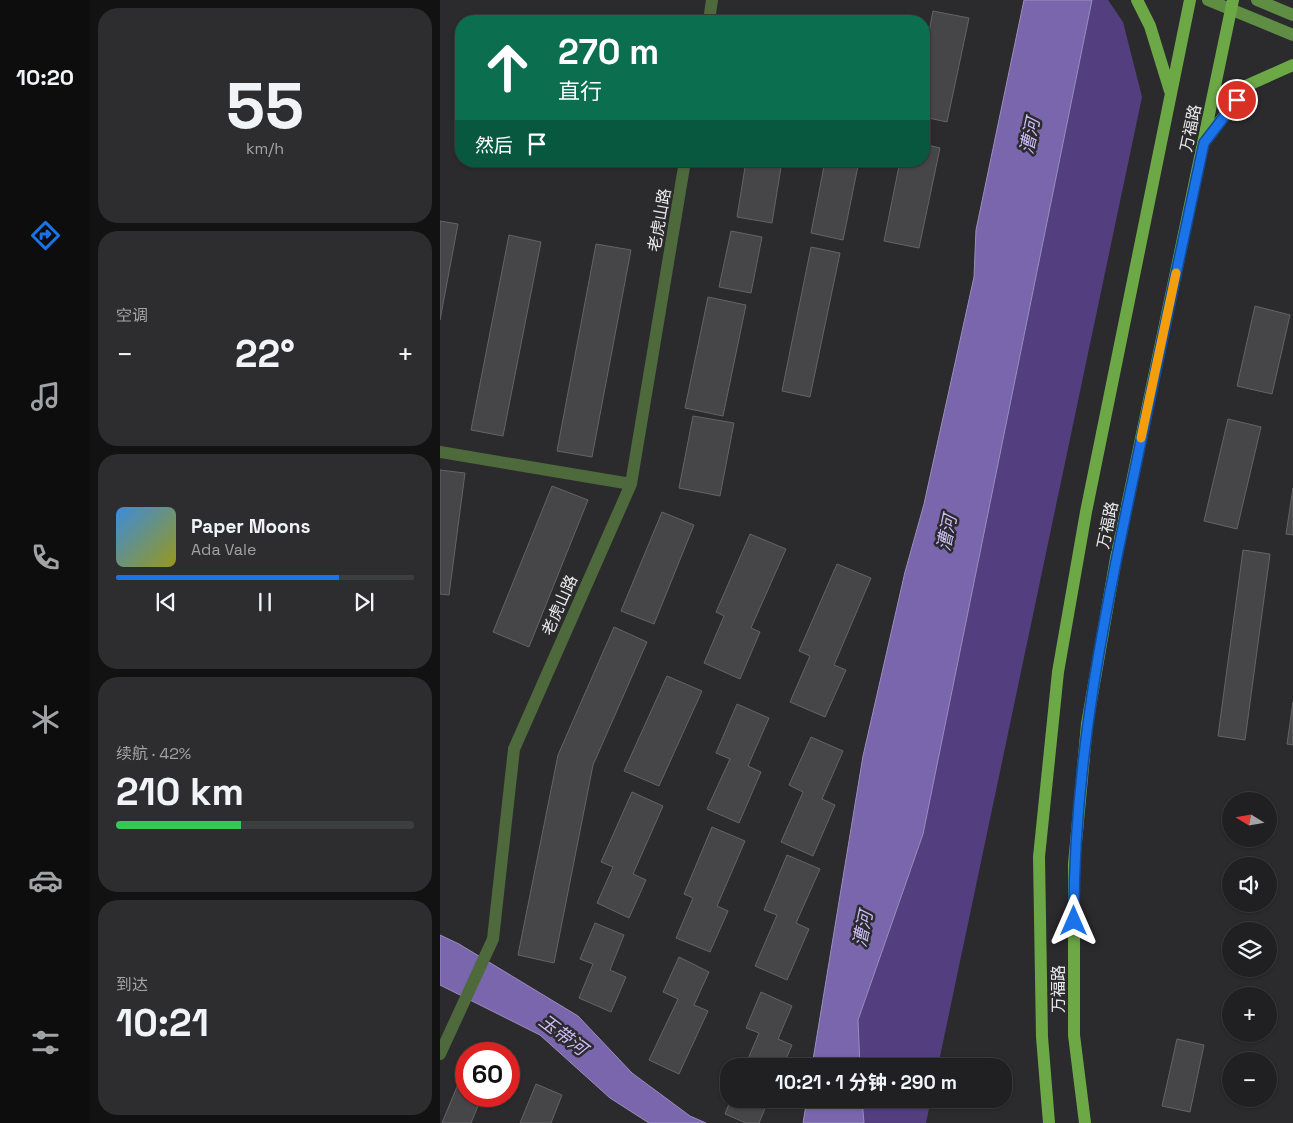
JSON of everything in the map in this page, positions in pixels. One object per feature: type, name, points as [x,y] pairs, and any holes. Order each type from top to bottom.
[{"type":"main road","points":[[1137,0],[1150,26],[1171,94]]},
{"type":"main road","name":"万福路","points":[[1049,1123],[1042,1037],[1039,857],[1058,672],[1086,512],[1190,0]]},
{"type":"main road","points":[[1208,0],[1232,5],[1293,35]]},
{"type":"main road","points":[[1257,0],[1293,15]]},
{"type":"main road","name":"万福路","points":[[1084,1123],[1074,1035],[1074,864],[1087,724],[1116,558],[1232,5]]},
{"type":"main road","points":[[1204,143],[1248,85],[1293,66]]},
{"type":"street","points":[[710,15],[712,0]]},
{"type":"street","name":"老虎山路","points":[[440,1054],[493,939],[514,749],[631,484],[684,167]]},
{"type":"street","points":[[440,452],[631,484]]},
{"type":"shaded area","points":[[1092,0],[1108,0],[1123,22],[1142,97],[940,1058],[860,1058],[858,1020],[923,834]]},
{"type":"shaded area","points":[[863,1108],[929,1108],[926,1123],[864,1123]]},
{"type":"water","name":"漕河","points":[[1024,0],[1092,0],[923,834],[858,1020],[860,1058],[813,1058],[863,756],[905,572],[924,504],[974,277],[976,230]]},
{"type":"water","name":"玉带河","points":[[440,935],[459,944],[578,1016],[632,1073],[690,1116],[706,1123],[649,1123],[610,1098],[540,1035],[440,985]]},
{"type":"water","points":[[806,1108],[863,1108],[864,1123],[803,1123]]},
{"type":"building","points":[[933,11],[969,18],[947,122],[930,118],[930,26]]},
{"type":"building","points":[[930,146],[940,148],[919,248],[884,241],[899,167],[930,167]]},
{"type":"building","points":[[745,167],[781,167],[772,223],[737,217]]},
{"type":"building","points":[[824,167],[858,167],[843,240],[811,233]]},
{"type":"building","points":[[440,221],[458,224],[440,320]]},
{"type":"building","points":[[731,231],[762,237],[751,293],[719,287]]},
{"type":"building","points":[[509,235],[541,242],[503,436],[471,430]]},
{"type":"building","points":[[596,244],[631,250],[592,457],[557,451]]},
{"type":"building","points":[[811,247],[840,253],[810,397],[782,391]]},
{"type":"building","points":[[708,297],[746,305],[723,416],[685,408]]},
{"type":"building","points":[[1255,306],[1290,315],[1272,394],[1237,386]]},
{"type":"building","points":[[693,416],[734,423],[720,496],[679,488]]},
{"type":"building","points":[[1228,419],[1261,427],[1237,529],[1204,521]]},
{"type":"building","points":[[440,470],[465,473],[449,595],[440,594]]},
{"type":"building","points":[[552,486],[588,500],[529,647],[493,632]]},
{"type":"building","points":[[1293,488],[1293,535],[1286,534]]},
{"type":"building","points":[[662,512],[694,525],[654,624],[621,611]]},
{"type":"building","points":[[750,534],[786,549],[751,628],[760,632],[740,679],[704,663],[724,616],[716,612]]},
{"type":"building","points":[[1243,550],[1270,554],[1245,740],[1218,736]]},
{"type":"building","points":[[837,564],[871,578],[834,665],[846,670],[825,717],[790,702],[810,656],[799,651]]},
{"type":"building","points":[[614,627],[647,642],[593,765],[554,963],[518,955],[558,755]]},
{"type":"building","points":[[667,676],[702,691],[659,786],[624,771]]},
{"type":"building","points":[[1293,702],[1293,745],[1287,744]]},
{"type":"building","points":[[737,704],[769,718],[748,766],[761,772],[739,823],[707,809],[730,759],[716,753]]},
{"type":"building","points":[[811,737],[843,751],[822,799],[835,805],[813,856],[781,842],[803,792],[789,785]]},
{"type":"building","points":[[632,792],[663,806],[633,874],[646,880],[629,918],[597,903],[613,867],[601,862]]},
{"type":"building","points":[[712,827],[745,841],[717,906],[728,911],[710,952],[676,938],[693,898],[684,894]]},
{"type":"building","points":[[787,855],[820,869],[796,923],[809,929],[787,980],[755,966],[777,915],[764,910]]},
{"type":"building","points":[[595,923],[624,935],[610,970],[626,977],[611,1012],[579,998],[593,964],[580,959]]},
{"type":"building","points":[[679,957],[709,972],[694,1005],[708,1011],[679,1074],[649,1060],[678,999],[663,992]]},
{"type":"building","points":[[761,992],[792,1006],[778,1039],[792,1045],[786,1058],[748,1058],[759,1033],[746,1028]]},
{"type":"building","points":[[1177,1039],[1204,1045],[1190,1112],[1162,1106]]},
{"type":"building","points":[[536,1084],[562,1095],[551,1123],[520,1123]]},
{"type":"building","points":[[455,1092],[455,1107],[478,1107],[471,1123],[442,1123]]},
{"type":"building","points":[[727,1108],[765,1108],[759,1123],[746,1123],[725,1114]]},
{"type":"slow traffic","points":[[1141,438],[1176,273]]},
{"type":"route","points":[[1074,921],[1074,864],[1087,724],[1116,558],[1204,143],[1237,100]]}]
